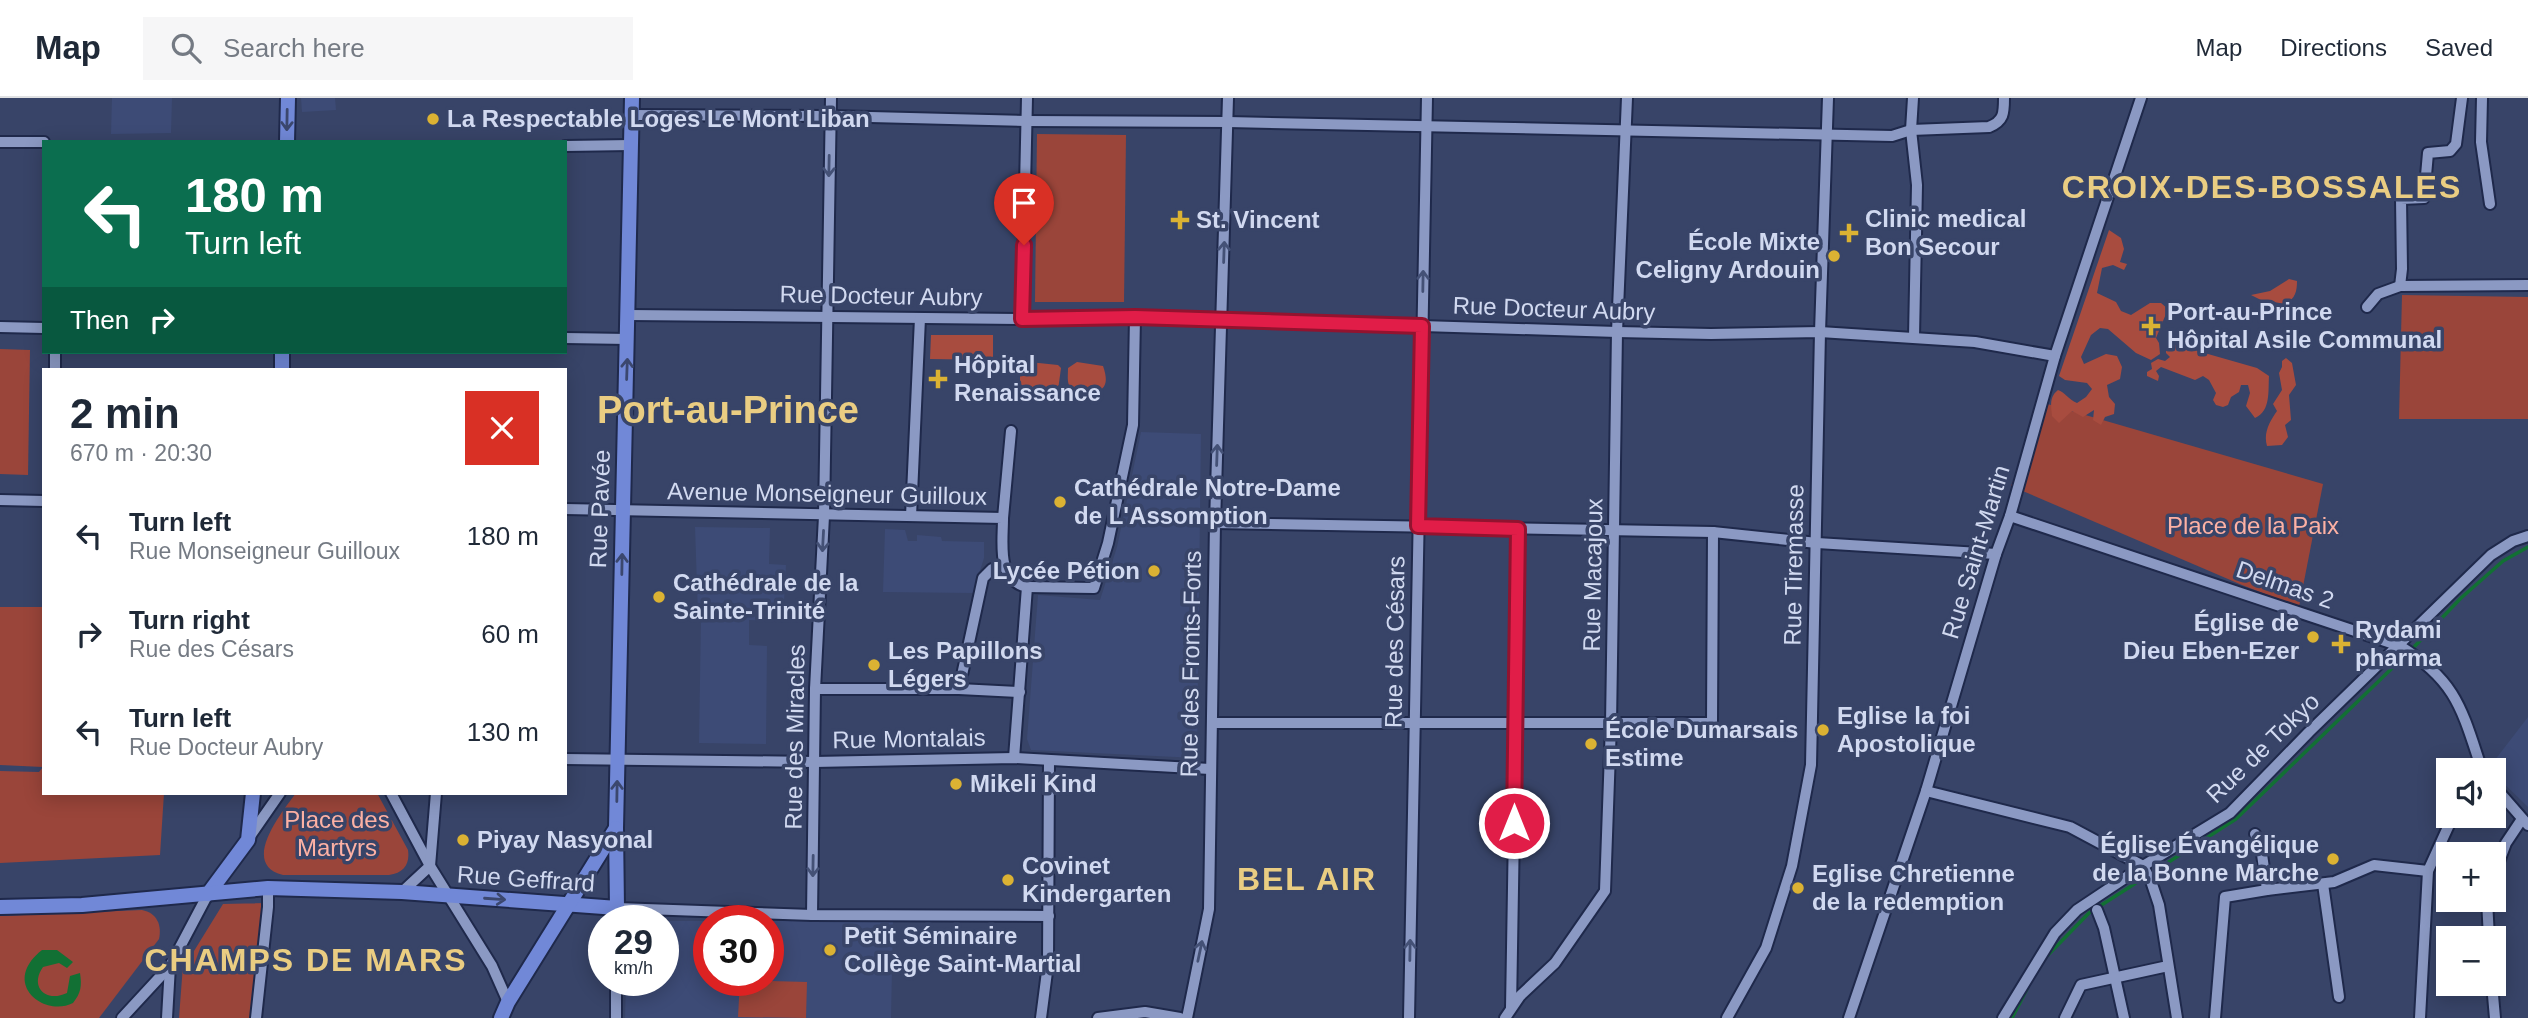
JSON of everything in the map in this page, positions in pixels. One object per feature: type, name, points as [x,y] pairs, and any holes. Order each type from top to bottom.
[{"type":"main road","points":[[287,140],[288,98]]},
{"type":"main road","name":"Rue Pavée","points":[[617,905],[616,828],[632,98]]},
{"type":"main road","points":[[208,894],[248,840],[253,795]]},
{"type":"main road","points":[[501,1018],[567,904],[616,828]]},
{"type":"main road","name":"Rue Geffrard","points":[[0,907],[82,905],[268,888],[402,892],[567,904],[588,908]]},
{"type":"street","name":"Rue des Miracles","points":[[813,915],[815,689],[824,516],[831,98]]},
{"type":"street","points":[[1022,319],[1027,98]]},
{"type":"street","name":"Rue des Fronts-Forts","points":[[1187,1018],[1209,909],[1215,523],[1228,98]]},
{"type":"street","name":"Rue des Césars","points":[[1409,1018],[1427,98]]},
{"type":"street","name":"Rue Macajoux","points":[[1508,1013],[1555,963],[1605,891],[1611,724],[1618,332],[1628,98]]},
{"type":"street","name":"Rue Tiremasse","points":[[1727,1018],[1766,948],[1792,866],[1811,765],[1828,98]]},
{"type":"street","points":[[1913,98],[1911,130],[1917,185],[1914,337]]},
{"type":"street","points":[[632,115],[1228,122],[1892,136],[1911,130],[1989,127],[1998,124],[2003,117],[2004,98]]},
{"type":"street","name":"Rue Saint-Martin","points":[[1849,1018],[1926,791],[2056,356],[2141,98]]},
{"type":"street","points":[[2400,286],[2400,199],[2424,198],[2428,153],[2450,151],[2456,144],[2462,98]]},
{"type":"street","points":[[2482,98],[2481,142],[2490,204]]},
{"type":"street","points":[[0,142],[42,142]]},
{"type":"street","points":[[567,146],[631,145]]},
{"type":"street","points":[[2367,307],[2378,294],[2400,286],[2528,285]]},
{"type":"street","name":"Rue Docteur Aubry","points":[[629,315],[1022,319],[1135,317],[1618,332],[1820,332],[1975,342],[2056,356]]},
{"type":"street","points":[[959,689],[983,578],[992,569],[1004,566],[1013,582],[1027,587],[1094,588],[1108,543],[1133,425],[1135,317]]},
{"type":"street","points":[[911,516],[920,318]]},
{"type":"street","points":[[0,327],[42,328]]},
{"type":"street","points":[[567,338],[628,339]]},
{"type":"street","points":[[1003,518],[1011,430]]},
{"type":"street","points":[[0,500],[42,501]]},
{"type":"street","name":"Avenue Monseigneur Guilloux","points":[[567,509],[1003,518],[1004,566]]},
{"type":"street","name":"Delmas 2","points":[[2010,516],[2400,646],[2437,673],[2462,709],[2478,758]]},
{"type":"street","points":[[1215,523],[1713,532],[1816,544],[1996,554]]},
{"type":"street","points":[[1508,1013],[1518,529]]},
{"type":"street","points":[[1212,723],[1712,723],[1713,532]]},
{"type":"street","name":"Rue de Tokyo","points":[[2003,1018],[2054,933],[2077,910],[2230,813],[2491,555],[2513,541],[2528,536]]},
{"type":"street","points":[[1014,758],[1027,587]]},
{"type":"street","points":[[815,689],[959,689],[1020,692]]},
{"type":"street","name":"Rue Montalais","points":[[567,759],[814,762],[1014,758],[1210,769]]},
{"type":"street","points":[[1043,1017],[1048,964],[1049,761]]},
{"type":"street","points":[[1926,791],[2070,827],[2145,868],[2159,905],[2177,1018]]},
{"type":"street","points":[[248,840],[279,795]]},
{"type":"street","points":[[392,795],[430,866],[492,966],[508,1002]]},
{"type":"street","points":[[402,892],[430,866],[436,795]]},
{"type":"street","points":[[2506,800],[2525,822],[2506,843]]},
{"type":"street","points":[[2420,1018],[2428,871],[2448,828]]},
{"type":"street","points":[[2255,834],[2261,848],[2267,890]]},
{"type":"street","points":[[2215,1018],[2225,897],[2323,884],[2374,864],[2428,871]]},
{"type":"street","points":[[2323,884],[2339,997]]},
{"type":"street","points":[[256,1018],[268,888]]},
{"type":"street","points":[[122,1018],[170,966],[208,894]]},
{"type":"street","points":[[2097,910],[2104,928],[2124,1018]]},
{"type":"street","name":"Rue Geffrard","points":[[679,914],[1049,916]]},
{"type":"street","points":[[167,1018],[170,966]]},
{"type":"street","points":[[2065,1018],[2081,985],[2168,966]]},
{"type":"street","points":[[616,996],[616,1018]]},
{"type":"street","points":[[2493,996],[2495,1018]]},
{"type":"street","points":[[1098,1018],[1146,1012],[1180,1018]]},
{"type":"shaded area","points":[[112,98],[172,98],[171,133],[111,134]]},
{"type":"shaded area","points":[[301,98],[335,98],[336,110],[302,112]]},
{"type":"shaded area","points":[[2109,230],[2121,238],[2124,249],[2120,262],[2127,264],[2124,270],[2113,265],[2102,268],[2097,293],[2116,302],[2121,311],[2131,315],[2150,303],[2161,303],[2168,309],[2156,338],[2160,354],[2151,360],[2136,353],[2108,329],[2100,328],[2091,335],[2081,357],[2084,364],[2106,354],[2117,356],[2122,367],[2120,379],[2107,385],[2109,397],[2115,404],[2114,414],[2105,417],[2101,425],[2093,420],[2094,410],[2083,417],[2072,411],[2059,423],[2052,416],[2051,402],[2055,393],[2061,391],[2077,403],[2092,389],[2087,383],[2065,380],[2059,376]]},
{"type":"shaded area","points":[[2289,279],[2297,281],[2293,297],[2285,304],[2274,302],[2266,316],[2258,320],[2263,310],[2263,301],[2251,295],[2270,291]]},
{"type":"shaded area","points":[[931,335],[993,335],[993,360],[930,359]]},
{"type":"shaded area","points":[[2166,342],[2257,368],[2269,376],[2268,400],[2264,411],[2255,418],[2246,406],[2250,393],[2248,385],[2241,385],[2239,392],[2223,407],[2216,405],[2213,400],[2216,393],[2209,380],[2203,376],[2195,380],[2161,367],[2156,371],[2158,381],[2147,376],[2147,372],[2152,369],[2151,363],[2158,359],[2165,361],[2170,357],[2166,353]]},
{"type":"shaded area","points":[[2286,358],[2292,363],[2296,385],[2289,395],[2291,420],[2285,425],[2288,437],[2282,445],[2267,446],[2267,432],[2277,411],[2273,404],[2282,390],[2279,373],[2282,361]]},
{"type":"shaded area","points":[[1029,362],[1058,365],[1061,368],[1058,390],[1028,392],[1020,383],[1020,369]]},
{"type":"shaded area","points":[[1077,362],[1103,366],[1106,382],[1104,387],[1095,392],[1074,392],[1069,384],[1068,368]]},
{"type":"shaded area","name":"Lycée Pétion","points":[[1141,432],[1201,434],[1197,758],[1031,750],[1027,739],[1038,595],[1100,600],[1117,547]]},
{"type":"shaded area","points":[[695,527],[770,528],[769,564],[786,565],[783,621],[749,620],[749,645],[767,646],[766,744],[699,743],[701,617],[698,616]]},
{"type":"shaded area","points":[[885,529],[905,530],[908,541],[917,541],[917,535],[941,537],[942,541],[984,542],[984,558],[973,593],[883,592]]},
{"type":"shaded area","points":[[2528,717],[2528,807],[2506,786],[2506,758],[2496,758]]},
{"type":"shaded area","name":"Petit Séminaire Collège Saint-Martial","points":[[679,921],[693,921],[693,996],[784,996],[784,921],[893,921],[891,1018],[625,1018],[626,996],[679,996]]},
{"type":"shaded area","points":[[42,950],[57,950],[73,962],[67,968],[59,963],[43,967],[39,974],[39,987],[46,994],[59,996],[67,993],[70,976],[80,973],[80,989],[73,1003],[50,1006],[39,1002],[31,994],[26,985],[25,974],[30,962]]},
{"type":"green space","points":[[1037,134],[1126,135],[1124,302],[1035,302]]},
{"type":"green space","points":[[2402,295],[2528,297],[2528,419],[2399,419]]},
{"type":"green space","points":[[0,349],[30,350],[28,475],[0,474]]},
{"type":"green space","name":"Place de la Paix","points":[[2044,403],[2323,484],[2299,607],[2011,486]]},
{"type":"green space","points":[[0,607],[42,607],[42,767],[0,765]]},
{"type":"green space","points":[[42,768],[42,795],[164,795],[160,855],[0,863],[0,771],[39,772]]},
{"type":"green space","name":"Place des Martyrs","points":[[295,795],[378,795],[408,850],[408,860],[399,872],[389,875],[283,875],[270,869],[265,860],[264,849],[282,812]]},
{"type":"green space","points":[[270,903],[251,1018],[179,1018],[183,965],[223,904]]},
{"type":"green space","points":[[142,910],[157,920],[159,939],[99,1018],[0,1018],[0,916]]},
{"type":"green space","points":[[784,981],[807,982],[806,1018],[738,1017],[739,996],[784,996]]},
{"type":"waterway","points":[[2045,958],[2089,913],[2236,819],[2461,598],[2503,561],[2528,547]]},
{"type":"waterway","points":[[2012,1018],[2027,989]]},
{"type":"place","name":"La Respectable Loges Le Mont Liban","points":[[433,119]]},
{"type":"place","name":"St. Vincent","points":[[1180,220]]},
{"type":"place","name":"Clinic medical Bon Secour","points":[[1849,233]]},
{"type":"place","name":"École Mixte Celigny Ardouin","points":[[1834,256]]},
{"type":"place","name":"Port-au-Prince Hôpital Asile Communal","points":[[2151,326]]},
{"type":"place","name":"Hôpital Renaissance","points":[[938,379]]},
{"type":"place","name":"Cathédrale Notre-Dame de L'Assomption","points":[[1060,502]]},
{"type":"place","name":"Lycée Pétion","points":[[1154,571]]},
{"type":"place","name":"Cathédrale de la Sainte-Trinité","points":[[659,597]]},
{"type":"place","name":"Église de Dieu Eben-Ezer","points":[[2313,637]]},
{"type":"place","name":"Rydami pharma","points":[[2341,644]]},
{"type":"place","name":"Les Papillons Légers","points":[[874,665]]},
{"type":"place","name":"Eglise la foi Apostolique","points":[[1823,730]]},
{"type":"place","name":"École Dumarsais Estime","points":[[1591,744]]},
{"type":"place","name":"Mikeli Kind","points":[[956,784]]},
{"type":"place","name":"Piyay Nasyonal","points":[[463,840]]},
{"type":"place","name":"Église Évangélique de la Bonne Marche","points":[[2333,859]]},
{"type":"place","name":"Covinet Kindergarten","points":[[1008,880]]},
{"type":"place","name":"Eglise Chretienne de la redemption","points":[[1798,888]]},
{"type":"place","name":"Petit Séminaire Collège Saint-Martial","points":[[830,950]]},
{"type":"district","name":"CROIX-DES-BOSSALES","points":[[2262,187]]},
{"type":"district","name":"Port-au-Prince","points":[[728,410]]},
{"type":"district","name":"BEL AIR","points":[[1307,879]]},
{"type":"district","name":"CHAMPS DE MARS","points":[[306,960]]},
{"type":"route","points":[[1024,245],[1022,319],[1135,317],[1422,326],[1418,526],[1518,529],[1514,823]]}]
